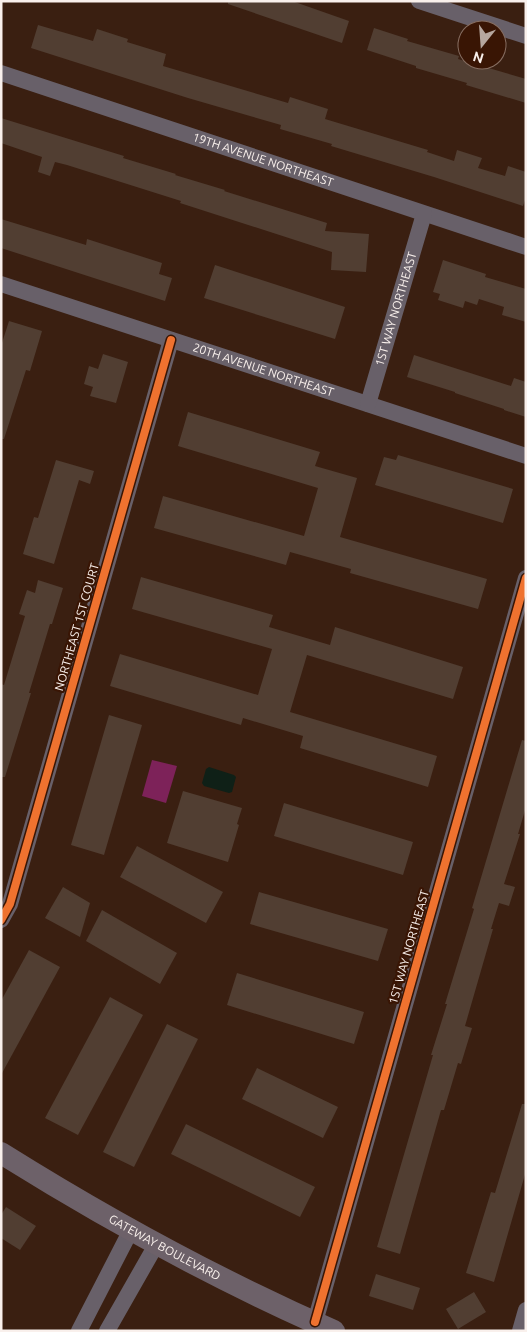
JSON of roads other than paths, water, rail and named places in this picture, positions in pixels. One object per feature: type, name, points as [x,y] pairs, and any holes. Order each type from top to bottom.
[{"type":"main road","name":"GATEWAY BOULEVARD","points":[[1,1153],[156,1245],[325,1327]]},
{"type":"street","points":[[419,1],[526,36]]},
{"type":"street","name":"19TH AVENUE NORTHEAST","points":[[1,73],[526,247]]},
{"type":"street","name":"1ST WAY NORTHEAST","points":[[368,404],[424,214]]},
{"type":"street","name":"20TH AVENUE NORTHEAST","points":[[1,284],[526,456]]},
{"type":"street","name":"NORTHEAST 1ST COURT","points":[[1,920],[171,340]]},
{"type":"street","name":"1ST WAY NORTHEAST","points":[[325,1327],[526,578]]},
{"type":"street","points":[[79,1331],[131,1230]]},
{"type":"street","points":[[108,1331],[156,1245]]},
{"type":"street","points":[[520,1331],[526,1310]]}]
